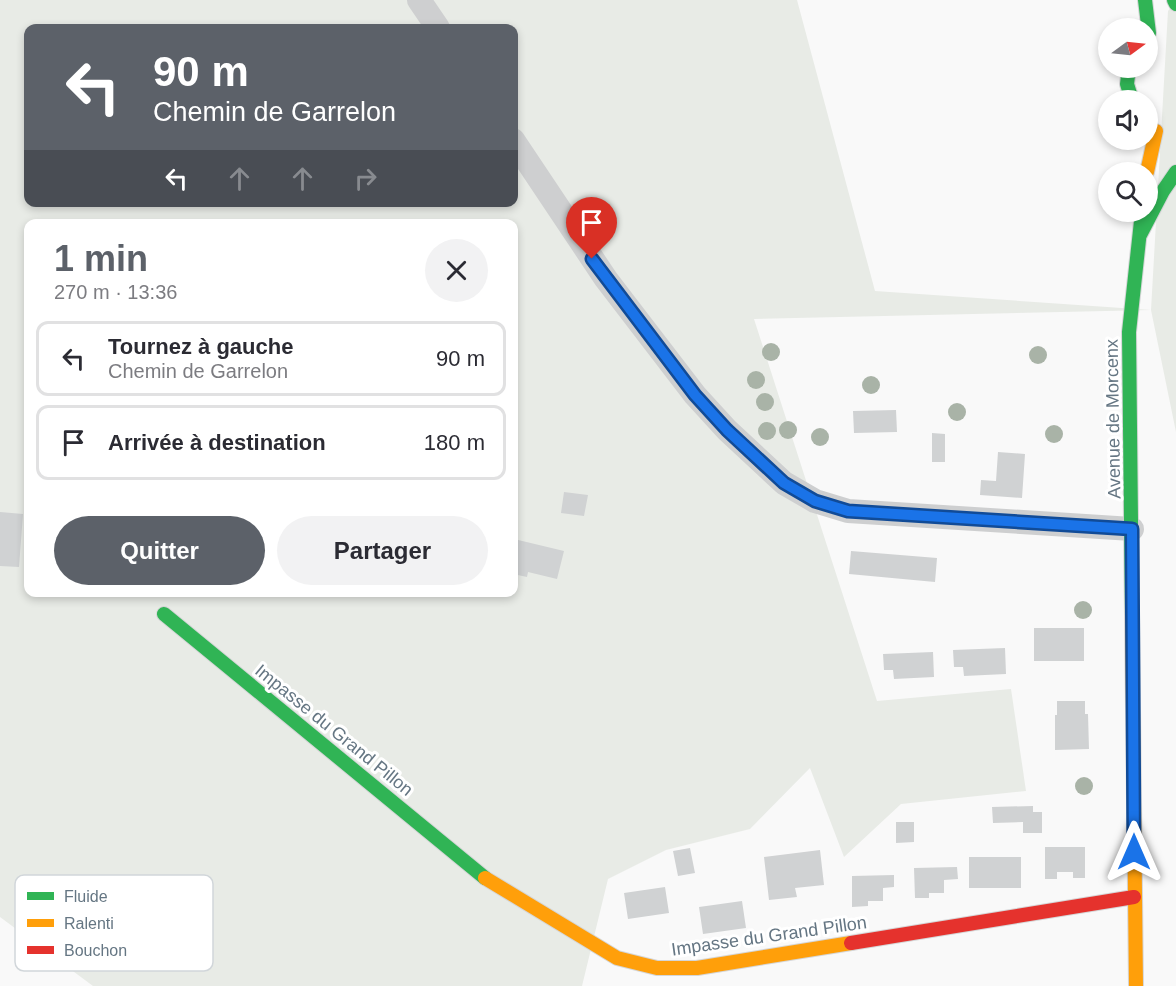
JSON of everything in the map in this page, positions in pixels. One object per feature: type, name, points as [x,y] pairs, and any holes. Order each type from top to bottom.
[{"type":"street","points":[[419,0],[435,24]]},
{"type":"street","points":[[1144,0],[1146,18]]},
{"type":"street","points":[[1174,0],[1176,4]]},
{"type":"street","points":[[1158,28],[1165,23]]},
{"type":"street","points":[[1158,130],[1170,137]]},
{"type":"street","points":[[518,147],[606,279],[695,395],[727,430],[784,483],[815,501],[848,511],[1132,529]]},
{"type":"street","points":[[1140,235],[1163,191],[1176,172]]},
{"type":"street","name":"Avenue de Morcenx","points":[[1136,986],[1129,432],[1130,332],[1141,222]]},
{"type":"street","name":"Impasse du Grand Pillon","points":[[164,614],[493,884],[617,958],[657,968],[697,968],[1134,897]]},
{"type":"shaded area","points":[[0,0],[797,0],[875,291],[1151,310],[754,319],[877,701],[1011,689],[1026,791],[901,804],[844,857],[810,768],[750,829],[666,850],[608,879],[582,986],[93,986],[73,971],[213,971],[213,875],[15,875],[15,928],[0,917]]},
{"type":"shaded area","points":[[1176,0],[1176,432],[1151,310],[1156,222],[1158,222],[1168,11]]},
{"type":"building","points":[[896,410],[897,432],[854,433],[853,411]]},
{"type":"building","points":[[932,433],[945,434],[945,462],[932,462]]},
{"type":"building","points":[[998,452],[1025,454],[1022,498],[980,495],[981,480],[996,481]]},
{"type":"building","points":[[564,492],[588,495],[584,516],[561,513]]},
{"type":"building","points":[[0,512],[23,514],[19,567],[0,566]]},
{"type":"building","points":[[518,540],[564,551],[557,579],[528,572],[527,577],[518,575]]},
{"type":"building","points":[[851,551],[937,558],[935,582],[849,574]]},
{"type":"building","points":[[1034,628],[1084,628],[1084,661],[1034,661]]},
{"type":"building","points":[[1005,648],[1006,674],[964,676],[963,667],[954,667],[953,650]]},
{"type":"building","points":[[933,652],[934,677],[894,679],[893,670],[884,670],[883,654]]},
{"type":"building","points":[[1057,701],[1085,701],[1085,714],[1088,714],[1089,749],[1055,750]]},
{"type":"building","points":[[1033,806],[1033,812],[1042,812],[1042,833],[1023,833],[1023,822],[993,823],[992,807]]},
{"type":"building","points":[[896,822],[914,822],[914,842],[896,843]]},
{"type":"building","points":[[1045,847],[1085,847],[1085,878],[1073,878],[1073,872],[1057,872],[1057,879],[1045,879]]},
{"type":"building","points":[[690,848],[695,873],[678,876],[673,851]]},
{"type":"building","points":[[820,850],[824,885],[795,888],[797,897],[769,900],[764,857]]},
{"type":"building","points":[[969,857],[1021,857],[1021,888],[969,888]]},
{"type":"building","points":[[957,867],[958,879],[944,880],[944,893],[929,893],[929,898],[915,898],[914,868]]},
{"type":"building","points":[[894,875],[894,887],[883,888],[883,901],[868,901],[868,906],[852,907],[852,876]]},
{"type":"building","points":[[665,887],[669,913],[628,919],[624,893]]},
{"type":"building","points":[[742,901],[746,928],[703,934],[699,907]]},
{"type":"traffic: fast","points":[[1145,0],[1147,18]]},
{"type":"traffic: fast","points":[[1174,0],[1176,4]]},
{"type":"traffic: fast","points":[[1128,78],[1129,90]]},
{"type":"traffic: fast","points":[[1140,235],[1163,191],[1176,172]]},
{"type":"traffic: fast","points":[[1132,616],[1129,332],[1141,222]]},
{"type":"traffic: fast","points":[[164,614],[485,878]]},
{"type":"traffic: slow","points":[[1149,162],[1152,150]]},
{"type":"traffic: slow","points":[[1132,616],[1136,986]]},
{"type":"traffic: slow","points":[[485,878],[617,958],[657,968],[697,968],[851,943]]},
{"type":"traffic: jam","points":[[851,943],[1134,897]]},
{"type":"route","points":[[592,259],[695,395],[727,430],[784,483],[815,501],[848,511],[1132,529],[1134,852]]}]
